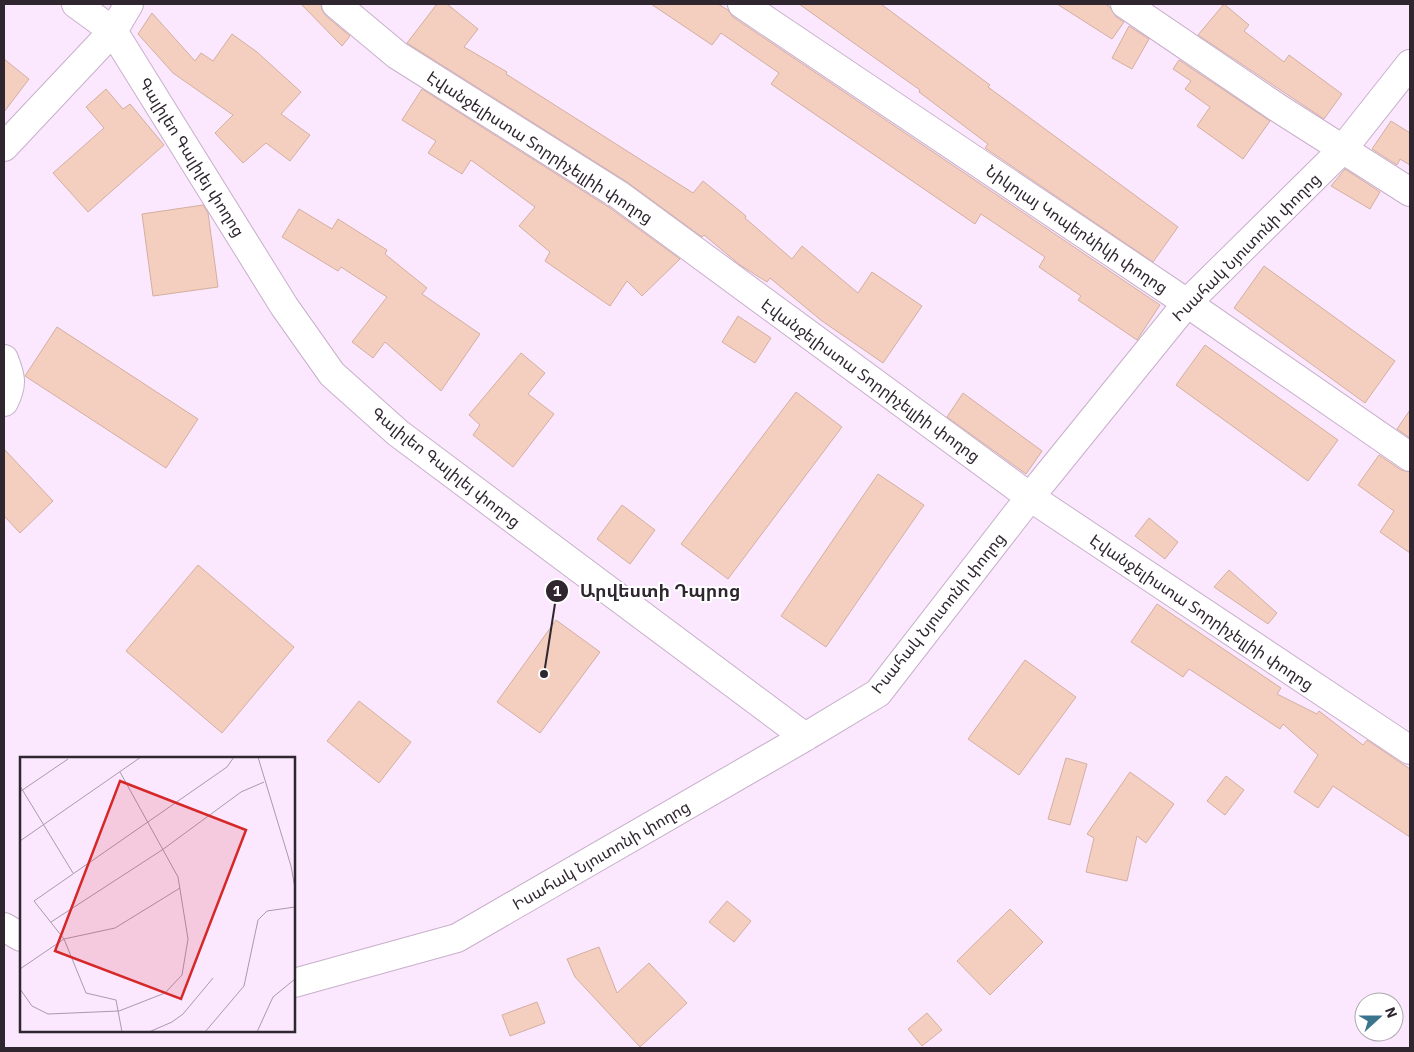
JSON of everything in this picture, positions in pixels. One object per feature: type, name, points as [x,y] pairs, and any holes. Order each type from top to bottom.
[{"type":"street","name":"Գալիլեո Գալիլեյ փողոց","points":[[76,4],[112,31],[284,306],[332,374],[398,434],[805,737]]},
{"type":"street","points":[[4,147],[112,31],[129,4]]},
{"type":"street","name":"Էվանջելիստա Տորրիչելլիի փողոց","points":[[336,4],[397,55],[619,195],[1030,497],[1410,750]]},
{"type":"street","name":"Նիկոլայ Կոպերնիկի փողոց","points":[[742,4],[1187,302],[1410,457]]},
{"type":"street","points":[[1126,4],[1278,108],[1410,192]]},
{"type":"street","name":"Իսահակ Նյուտոնի փողոց","points":[[295,983],[457,938],[878,693],[1030,497],[1187,302],[1342,150],[1410,64]]},
{"type":"street","points":[[4,359],[11,379],[11,389],[4,402]]},
{"type":"street","points":[[4,927],[20,936]]},
{"type":"building","points":[[301,4],[321,4],[326,16],[350,36],[342,46]]},
{"type":"building","points":[[437,4],[447,4],[478,29],[464,47],[507,72],[506,74],[693,193],[703,181],[746,216],[745,218],[792,259],[802,246],[858,293],[872,272],[922,306],[883,363],[822,321],[770,278],[767,282],[740,265],[704,235],[702,237],[627,182],[407,43]]},
{"type":"building","points":[[651,4],[718,4],[728,10],[733,17],[1160,305],[1137,340],[1078,300],[1081,296],[1039,267],[1045,257],[981,214],[975,224],[771,84],[779,73],[721,33],[712,45]]},
{"type":"building","points":[[799,4],[881,4],[990,85],[988,87],[1178,227],[1153,262],[985,148],[988,144],[919,92],[920,90]]},
{"type":"building","points":[[1057,4],[1105,4],[1110,7],[1116,17],[1124,22],[1112,39]]},
{"type":"building","points":[[1224,4],[1249,25],[1244,31],[1284,62],[1289,55],[1342,94],[1324,119],[1198,35]]},
{"type":"building","points":[[152,13],[195,61],[201,53],[213,61],[232,34],[257,52],[301,92],[281,114],[310,135],[290,161],[266,143],[243,163],[215,133],[233,115],[173,73],[138,34]]},
{"type":"building","points":[[1129,26],[1149,39],[1132,69],[1112,58]]},
{"type":"building","points":[[4,59],[29,79],[4,112]]},
{"type":"building","points":[[1179,60],[1270,121],[1243,159],[1197,126],[1210,107],[1185,89],[1191,81],[1173,69]]},
{"type":"building","points":[[106,89],[123,109],[130,104],[164,145],[88,212],[53,173],[104,128],[86,107]]},
{"type":"building","points":[[422,89],[610,208],[680,259],[642,296],[627,281],[610,306],[545,261],[550,252],[519,226],[535,207],[471,160],[462,174],[428,153],[436,141],[402,120]]},
{"type":"building","points":[[1391,121],[1410,133],[1410,165],[1400,159],[1397,165],[1372,149]]},
{"type":"building","points":[[1345,169],[1380,192],[1370,209],[1331,186]]},
{"type":"building","points":[[203,205],[208,213],[218,287],[153,296],[142,214]]},
{"type":"building","points":[[299,209],[332,229],[338,219],[387,250],[385,254],[427,288],[422,294],[480,334],[441,391],[385,342],[373,358],[352,342],[387,297],[341,267],[338,271],[282,237]]},
{"type":"building","points":[[1264,266],[1395,361],[1365,403],[1234,308]]},
{"type":"building","points":[[738,316],[771,338],[755,363],[722,342]]},
{"type":"building","points":[[57,327],[198,419],[166,468],[25,376]]},
{"type":"building","points":[[1205,345],[1338,440],[1308,481],[1176,385]]},
{"type":"building","points":[[521,353],[545,373],[528,394],[554,414],[513,467],[473,435],[480,425],[469,415]]},
{"type":"building","points":[[796,392],[842,427],[728,579],[681,544]]},
{"type":"building","points":[[963,393],[1042,451],[1026,474],[947,417]]},
{"type":"building","points":[[1410,410],[1410,438],[1397,429]]},
{"type":"building","points":[[4,449],[53,501],[20,533],[4,516]]},
{"type":"building","points":[[1379,455],[1401,470],[1410,472],[1410,553],[1380,532],[1394,511],[1358,485]]},
{"type":"building","points":[[878,474],[924,505],[826,647],[781,616]]},
{"type":"building","points":[[622,505],[655,530],[630,564],[597,539]]},
{"type":"building","points":[[1149,518],[1178,542],[1165,559],[1135,536]]},
{"type":"building","points":[[198,565],[294,647],[222,733],[126,651]]},
{"type":"building","points":[[1229,570],[1277,613],[1268,624],[1214,587]]},
{"type":"building","points":[[1157,604],[1281,688],[1277,694],[1317,714],[1319,711],[1363,745],[1367,740],[1410,769],[1410,837],[1333,786],[1318,808],[1294,792],[1318,755],[1283,724],[1280,729],[1189,669],[1183,677],[1131,642]]},
{"type":"building","points":[[556,620],[600,652],[540,733],[497,702]]},
{"type":"building","points":[[1025,660],[1076,697],[1019,775],[968,739]]},
{"type":"building","points":[[359,701],[411,742],[379,783],[327,741]]},
{"type":"building","points":[[1066,758],[1087,764],[1070,825],[1048,819]]},
{"type":"building","points":[[1130,772],[1174,804],[1146,843],[1137,836],[1127,881],[1086,872],[1094,838],[1087,834]]},
{"type":"building","points":[[1226,776],[1244,790],[1225,815],[1207,801]]},
{"type":"building","points":[[727,901],[751,921],[734,942],[709,922]]},
{"type":"building","points":[[1010,909],[1043,942],[990,995],[957,961]]},
{"type":"building","points":[[599,947],[617,993],[649,963],[687,1003],[640,1047],[575,977],[567,959]]},
{"type":"building","points":[[537,1002],[545,1023],[510,1036],[502,1015]]},
{"type":"building","points":[[927,1013],[942,1030],[922,1046],[908,1029]]},
{"type":"place","name":"Արվեստի Դպրոց","points":[[544,674]]}]
